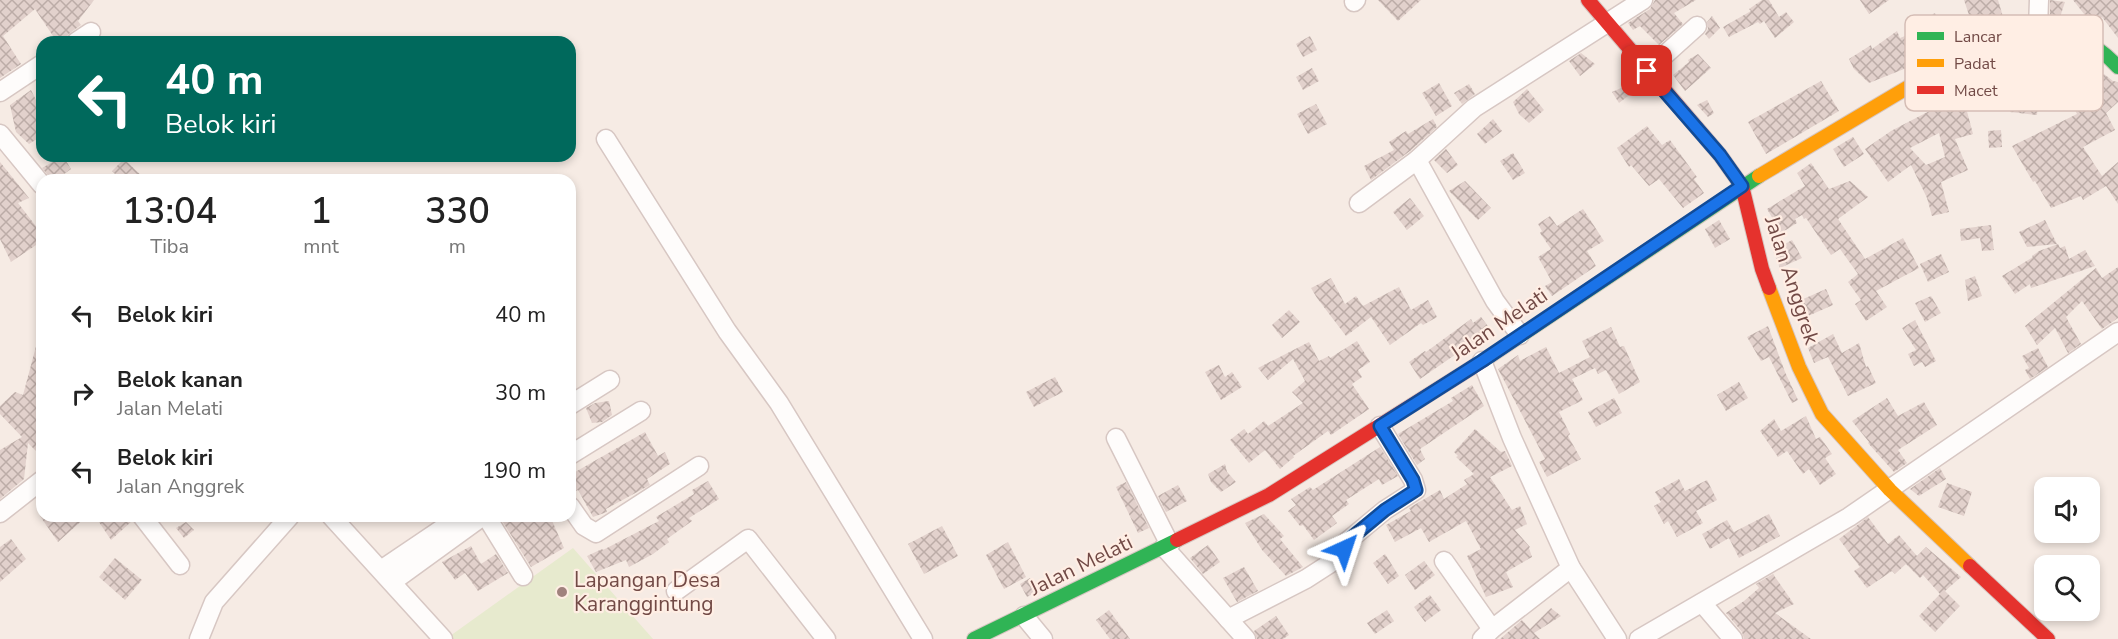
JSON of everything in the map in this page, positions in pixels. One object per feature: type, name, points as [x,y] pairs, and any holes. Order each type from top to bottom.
[{"type":"street","name":"Jalan Anggrek","points":[[1588,0],[1720,155],[1742,186],[1762,269],[1799,367],[1822,414],[1890,490],[2049,639]]},
{"type":"street","points":[[1359,202],[1417,160],[1474,108],[1643,0]]},
{"type":"street","points":[[2039,0],[2040,15]]},
{"type":"street","points":[[1647,71],[1697,26]]},
{"type":"street","points":[[2103,52],[2118,67]]},
{"type":"street","points":[[0,92],[36,68]]},
{"type":"street","name":"Jalan Melati","points":[[974,639],[1269,495],[1482,361],[1742,186],[1905,89]]},
{"type":"street","points":[[1,136],[36,178]]},
{"type":"street","points":[[606,140],[727,331],[779,403],[923,639]]},
{"type":"street","points":[[1417,160],[1496,301],[1520,334]]},
{"type":"street","points":[[1640,639],[1849,517],[2118,332]]},
{"type":"street","points":[[1482,361],[1512,438],[1571,568],[1617,639]]},
{"type":"street","points":[[576,401],[610,380]]},
{"type":"street","points":[[576,451],[641,411]]},
{"type":"street","points":[[1228,619],[1306,579],[1337,558],[1344,552],[1344,544],[1350,538],[1385,510],[1416,490],[1413,480],[1380,426]]},
{"type":"street","points":[[1116,438],[1167,546],[1246,639]]},
{"type":"street","points":[[576,514],[584,525],[596,532],[699,466]]},
{"type":"street","points":[[0,513],[36,485]]},
{"type":"street","points":[[153,522],[180,565]]},
{"type":"street","points":[[199,639],[214,602],[285,522]]},
{"type":"street","points":[[336,522],[442,639]]},
{"type":"street","points":[[386,576],[454,522]]},
{"type":"street","points":[[386,576],[475,522]]},
{"type":"street","points":[[489,522],[523,576]]},
{"type":"street","points":[[676,591],[748,539],[826,639]]},
{"type":"street","points":[[1444,561],[1487,634],[1571,568]]},
{"type":"street","points":[[1702,603],[1733,639]]},
{"type":"street","points":[[1023,616],[1043,639]]},
{"type":"green space","name":"Lapangan Desa Karanggintung","points":[[573,548],[653,639],[453,639],[450,636]]},
{"type":"building","points":[[0,0],[94,0],[78,21],[81,25],[67,36],[53,36],[35,9],[3,36],[21,64],[0,78]]},
{"type":"building","points":[[1378,0],[1421,0],[1398,21]]},
{"type":"building","points":[[1655,0],[1696,0],[1674,13],[1683,24],[1659,45],[1640,26],[1633,30],[1628,23],[1650,9]]},
{"type":"building","points":[[1762,0],[1769,0],[1779,17],[1786,12],[1794,22],[1775,38],[1764,21],[1729,37],[1723,27],[1751,11],[1749,9]]},
{"type":"building","points":[[1860,0],[1889,0],[1869,14]]},
{"type":"building","points":[[1964,0],[1998,0],[2002,15],[1969,15]]},
{"type":"building","points":[[2050,0],[2065,2],[2061,15],[2050,15]]},
{"type":"building","points":[[2073,0],[2118,0],[2118,38],[2103,18],[2103,15],[2085,15]]},
{"type":"building","points":[[1712,16],[1720,28],[1709,39],[1705,34],[1708,29],[1707,22]]},
{"type":"building","points":[[1897,31],[1900,38],[1905,36],[1905,69],[1869,83],[1854,69],[1849,59],[1871,45],[1872,49]]},
{"type":"building","points":[[1310,36],[1317,50],[1303,57],[1296,44]]},
{"type":"building","points":[[1581,53],[1595,64],[1580,76],[1569,61]]},
{"type":"building","points":[[1698,54],[1711,68],[1685,91],[1673,75],[1689,62],[1688,60]]},
{"type":"building","points":[[1312,68],[1319,81],[1303,90],[1296,77]]},
{"type":"building","points":[[2103,75],[2118,82],[2118,102],[2106,113],[2115,130],[2083,147],[2102,176],[2118,162],[2118,204],[2106,186],[2083,200],[2081,196],[2051,208],[2012,146],[2077,114],[2076,111],[2103,111]]},
{"type":"building","points":[[1637,81],[1641,86],[1619,103],[1612,92]]},
{"type":"building","points":[[1821,81],[1839,111],[1766,154],[1748,122]]},
{"type":"building","points":[[1439,83],[1452,106],[1436,116],[1422,93]]},
{"type":"building","points":[[1469,84],[1475,94],[1462,104],[1454,93]]},
{"type":"building","points":[[1527,89],[1544,110],[1529,123],[1519,114],[1513,102]]},
{"type":"building","points":[[31,90],[36,100],[36,140],[29,144],[16,132],[10,105]]},
{"type":"building","points":[[1707,100],[1714,113],[1708,117],[1697,105]]},
{"type":"building","points":[[1316,104],[1327,124],[1308,134],[1297,114]]},
{"type":"building","points":[[1929,111],[1967,111],[1973,134],[1955,139],[1968,170],[1941,182],[1949,212],[1932,216],[1927,198],[1911,165],[1888,182],[1865,149],[1891,131]],"holes":[[[1939,133],[1945,157],[1926,165],[1910,148]]]},
{"type":"building","points":[[2010,111],[2037,111],[2037,115]]},
{"type":"building","points":[[1433,119],[1437,127],[1410,151],[1371,180],[1364,166],[1394,150],[1389,142],[1406,131],[1408,134]]},
{"type":"building","points":[[1493,119],[1502,131],[1485,144],[1477,134]]},
{"type":"building","points":[[1647,126],[1662,145],[1670,140],[1697,177],[1694,179],[1704,193],[1683,208],[1659,179],[1649,186],[1631,165],[1629,167],[1617,148]]},
{"type":"building","points":[[2001,130],[2002,147],[1989,148],[1988,131]]},
{"type":"building","points":[[1853,137],[1864,154],[1844,167],[1833,149]]},
{"type":"building","points":[[1446,149],[1458,165],[1447,173],[1434,160]]},
{"type":"building","points":[[1513,153],[1525,173],[1513,180],[1500,161]]},
{"type":"building","points":[[0,162],[29,198],[18,203],[36,226],[36,245],[11,262],[0,239]]},
{"type":"building","points":[[52,162],[67,162],[71,169],[64,174],[47,174],[42,168]]},
{"type":"building","points":[[121,162],[127,162],[140,174],[115,174],[112,171]]},
{"type":"building","points":[[1811,163],[1829,189],[1850,181],[1868,197],[1838,219],[1865,259],[1903,238],[1919,268],[1876,291],[1887,307],[1866,321],[1855,304],[1861,300],[1848,282],[1858,274],[1840,249],[1831,255],[1802,215],[1795,219],[1797,223],[1781,233],[1767,209],[1805,186],[1797,173]]},
{"type":"building","points":[[1465,181],[1491,208],[1478,220],[1449,191]]},
{"type":"building","points":[[1410,198],[1424,216],[1407,230],[1393,212]]},
{"type":"building","points":[[1583,209],[1604,241],[1587,251],[1596,266],[1552,296],[1545,286],[1552,282],[1538,257],[1551,249],[1540,233],[1542,231],[1538,224],[1550,216],[1557,226]]},
{"type":"building","points":[[1719,220],[1730,239],[1715,248],[1705,229]]},
{"type":"building","points":[[2045,220],[2057,244],[2027,247],[2019,232]]},
{"type":"building","points":[[1991,225],[1994,250],[1982,251],[1980,238],[1961,241],[1960,229]]},
{"type":"building","points":[[1792,240],[1802,258],[1780,268],[1773,251]]},
{"type":"building","points":[[2058,244],[2060,248],[2065,246],[2069,259],[2085,250],[2095,266],[2031,288],[2030,284],[2015,294],[2002,276],[2039,251]]},
{"type":"building","points":[[1941,254],[1949,272],[1928,282],[1920,264]]},
{"type":"building","points":[[2118,267],[2118,318],[2102,329],[2082,301],[2066,317],[2081,344],[2068,353],[2055,328],[2037,345],[2025,326],[2096,268],[2102,278]]},
{"type":"building","points":[[1975,276],[1982,296],[1968,301],[1965,280]]},
{"type":"building","points":[[1331,278],[1345,304],[1356,296],[1363,306],[1399,287],[1411,310],[1428,300],[1437,317],[1423,325],[1421,323],[1390,345],[1371,317],[1346,336],[1311,288]]},
{"type":"building","points":[[1826,289],[1833,305],[1808,316],[1801,300]]},
{"type":"building","points":[[1931,296],[1941,313],[1925,322],[1915,303]]},
{"type":"building","points":[[1289,310],[1300,322],[1282,338],[1272,325]]},
{"type":"building","points":[[1481,317],[1491,330],[1420,379],[1409,362],[1471,319],[1473,323]]},
{"type":"building","points":[[1915,320],[1936,361],[1925,367],[1922,362],[1914,366],[1908,354],[1916,350],[1902,328]]},
{"type":"building","points":[[1768,326],[1798,400],[1792,403],[1769,357],[1761,361],[1747,337]]},
{"type":"building","points":[[1611,327],[1620,347],[1624,346],[1640,382],[1619,394],[1606,370],[1598,374],[1595,368],[1572,379],[1583,400],[1559,412],[1570,434],[1568,436],[1581,459],[1547,477],[1539,462],[1545,459],[1498,369],[1518,355],[1520,361],[1546,347],[1559,373],[1590,357],[1582,341]]},
{"type":"building","points":[[1833,334],[1842,353],[1859,343],[1866,367],[1868,366],[1876,383],[1848,396],[1828,357],[1814,363],[1808,348]]},
{"type":"building","points":[[1357,341],[1370,362],[1358,370],[1362,377],[1352,384],[1369,409],[1331,435],[1328,431],[1293,456],[1280,469],[1265,450],[1249,463],[1230,440],[1244,429],[1248,434],[1264,421],[1268,426],[1303,403],[1292,392],[1305,381],[1293,359],[1268,380],[1258,368],[1309,342],[1319,361],[1329,356],[1330,358]]},
{"type":"building","points":[[36,346],[36,451],[28,443],[24,479],[0,499],[0,450],[22,437],[0,414],[0,406],[15,392],[23,395]]},
{"type":"building","points":[[2038,348],[2048,367],[2030,379],[2025,370],[2029,368],[2022,356]]},
{"type":"building","points":[[1219,365],[1225,377],[1232,372],[1242,387],[1221,400],[1205,372]]},
{"type":"building","points":[[1055,377],[1063,392],[1034,407],[1026,392]]},
{"type":"building","points":[[1739,382],[1748,398],[1726,411],[1717,395]]},
{"type":"building","points":[[1472,385],[1484,406],[1420,449],[1425,459],[1417,465],[1398,434],[1453,401],[1451,398]]},
{"type":"building","points":[[1614,398],[1622,413],[1596,427],[1588,412]]},
{"type":"building","points":[[1887,398],[1898,416],[1924,402],[1937,425],[1898,450],[1907,463],[1894,472],[1852,421]]},
{"type":"building","points":[[609,401],[612,415],[602,422],[592,423],[586,408],[595,403]]},
{"type":"building","points":[[1806,416],[1816,439],[1820,437],[1832,454],[1825,458],[1836,474],[1820,485],[1809,469],[1803,474],[1787,451],[1778,457],[1760,431],[1774,419],[1781,431]]},
{"type":"building","points":[[1475,429],[1501,452],[1505,451],[1512,466],[1490,477],[1512,510],[1520,506],[1527,524],[1515,530],[1530,547],[1532,557],[1506,572],[1513,587],[1486,597],[1467,556],[1481,549],[1466,521],[1429,542],[1421,528],[1395,542],[1386,525],[1411,511],[1409,508],[1440,490],[1444,499],[1467,484],[1464,480],[1474,474],[1456,457],[1458,456],[1454,452]]},
{"type":"building","points":[[645,432],[658,456],[665,452],[670,464],[647,479],[650,485],[606,509],[607,512],[593,517],[578,490],[576,491],[576,472]]},
{"type":"building","points":[[1380,447],[1398,476],[1382,485],[1379,479],[1346,500],[1349,504],[1332,516],[1337,523],[1314,540],[1303,525],[1300,526],[1288,511],[1296,505],[1291,499],[1310,487],[1313,490]]},
{"type":"building","points":[[1225,464],[1227,472],[1236,482],[1221,492],[1211,482],[1208,474]]},
{"type":"building","points":[[1940,468],[1946,479],[1919,496],[1910,489]]},
{"type":"building","points":[[1679,479],[1685,491],[1707,480],[1717,500],[1696,511],[1703,523],[1677,537],[1668,521],[1664,524],[1654,506],[1661,502],[1655,492]]},
{"type":"building","points":[[708,481],[719,499],[689,518],[692,521],[667,539],[669,542],[629,567],[626,560],[596,572],[587,556],[659,521],[656,517],[694,494],[692,490]]},
{"type":"building","points":[[1126,482],[1149,528],[1138,533],[1116,487]]},
{"type":"building","points":[[1947,483],[1972,492],[1964,516],[1938,507]]},
{"type":"building","points":[[1178,485],[1187,501],[1166,512],[1158,496]]},
{"type":"building","points":[[1264,514],[1284,536],[1280,539],[1303,567],[1286,576],[1262,550],[1245,523]]},
{"type":"building","points":[[1769,514],[1780,536],[1739,558],[1729,538],[1710,549],[1702,534],[1727,520],[1734,532]]},
{"type":"building","points":[[1868,517],[1888,544],[1899,535],[1917,556],[1926,547],[1961,577],[1945,591],[1960,606],[1935,632],[1919,616],[1940,594],[1923,575],[1920,578],[1906,564],[1895,574],[1892,571],[1867,588],[1854,571],[1860,567],[1839,539]]},
{"type":"building","points":[[44,522],[80,522],[58,542]]},
{"type":"building","points":[[99,522],[131,522],[111,540]]},
{"type":"building","points":[[186,522],[194,530],[184,538],[176,528]]},
{"type":"building","points":[[503,522],[553,522],[564,548],[531,567]]},
{"type":"building","points":[[942,526],[958,556],[924,574],[908,544]]},
{"type":"building","points":[[11,539],[26,559],[0,582],[0,547]]},
{"type":"building","points":[[1008,542],[1026,577],[1004,589],[986,555]]},
{"type":"building","points":[[1208,545],[1220,562],[1203,574],[1190,558]]},
{"type":"building","points":[[471,546],[481,564],[496,554],[508,573],[478,591],[465,573],[455,580],[442,562]]},
{"type":"building","points":[[1385,554],[1399,576],[1388,584],[1373,563]]},
{"type":"building","points":[[115,558],[142,580],[125,600],[99,577]]},
{"type":"building","points":[[1424,561],[1435,575],[1415,590],[1405,575]]},
{"type":"building","points":[[1244,567],[1258,591],[1237,602],[1223,578]]},
{"type":"building","points":[[1773,574],[1794,604],[1775,613],[1811,639],[1744,639],[1742,632],[1726,613],[1759,588],[1756,584]]},
{"type":"building","points":[[1030,578],[1038,591],[1027,597],[1020,584]]},
{"type":"building","points":[[1430,595],[1441,610],[1425,622],[1414,607]]},
{"type":"building","points":[[1551,608],[1561,616],[1534,633],[1540,639],[1500,639],[1522,620],[1530,629]]},
{"type":"building","points":[[1109,610],[1130,639],[1110,639],[1096,620]]},
{"type":"building","points":[[1387,610],[1394,621],[1375,634],[1367,623]]},
{"type":"building","points":[[1276,616],[1289,635],[1283,639],[1257,639],[1254,631]]},
{"type":"traffic: fast","points":[[2103,53],[2118,67]]},
{"type":"traffic: fast","points":[[1484,360],[1759,176]]},
{"type":"traffic: fast","points":[[974,639],[1177,540]]},
{"type":"traffic: slow","points":[[1759,176],[1905,89]]},
{"type":"traffic: slow","points":[[1769,288],[1799,367],[1822,414],[1890,490],[1970,566]]},
{"type":"traffic: jam","points":[[1588,0],[1720,155],[1742,186],[1762,269],[1769,288]]},
{"type":"traffic: jam","points":[[1177,540],[1269,495],[1484,360]]},
{"type":"traffic: jam","points":[[1970,566],[2048,639]]},
{"type":"place","name":"Lapangan Desa Karanggintung","points":[[562,592]]},
{"type":"route","points":[[1344,549],[1344,544],[1350,538],[1385,510],[1416,490],[1413,480],[1380,426],[1482,361],[1742,186],[1720,155],[1647,71]]}]
